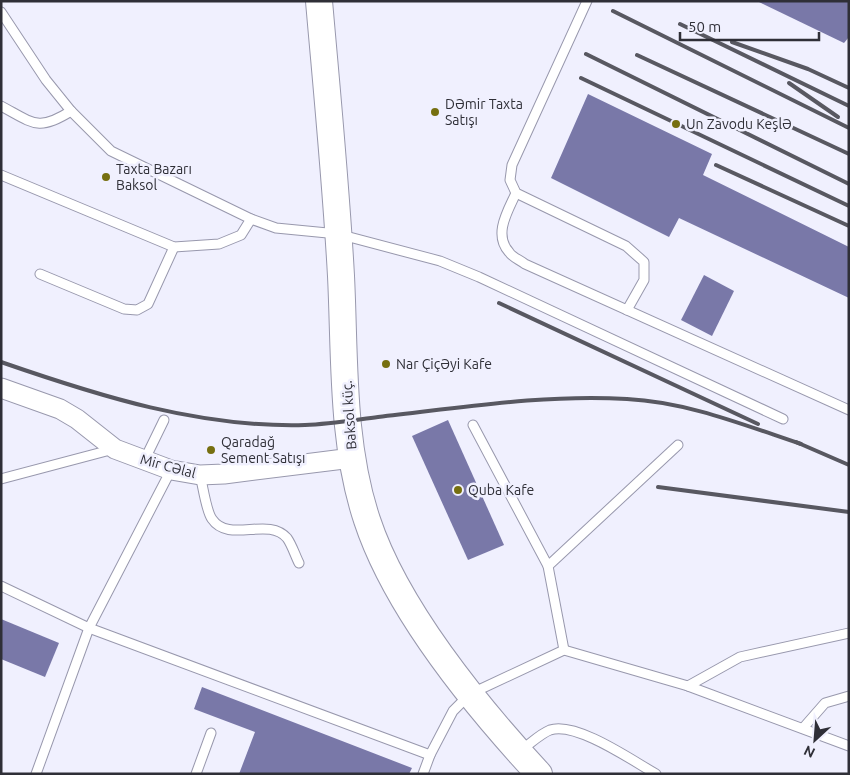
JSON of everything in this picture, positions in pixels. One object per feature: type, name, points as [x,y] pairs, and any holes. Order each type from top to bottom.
[{"type":"main road","name":"Baksol küç.","points":[[320,1],[338,234],[352,458],[366,519],[380,553],[415,616],[470,694],[539,774]]},
{"type":"street","name":"Mir Cəlal","points":[[1,388],[60,409],[78,419],[115,449],[171,470],[200,475],[234,473],[352,458]]},
{"type":"lane","points":[[587,1],[512,165],[510,180],[516,193],[626,246],[644,262],[644,280],[627,310]]},
{"type":"lane","points":[[1,12],[46,80],[71,111],[111,150],[251,220],[276,228],[338,234],[440,261],[479,277],[783,419]]},
{"type":"lane","points":[[1,106],[35,124],[52,123],[71,111]]},
{"type":"lane","points":[[1,175],[174,247],[219,244],[241,235],[251,220]]},
{"type":"lane","points":[[516,193],[502,227],[501,235],[508,252],[525,264],[849,410]]},
{"type":"lane","points":[[40,274],[124,309],[137,310],[148,304],[174,247]]},
{"type":"lane","points":[[144,461],[164,420]]},
{"type":"lane","points":[[473,425],[548,566],[564,650]]},
{"type":"lane","points":[[548,566],[678,445]]},
{"type":"lane","points":[[1,479],[115,449]]},
{"type":"lane","points":[[36,774],[89,628],[171,470]]},
{"type":"lane","points":[[200,475],[211,519],[220,526],[231,530],[268,529],[279,532],[287,539],[298,563]]},
{"type":"lane","points":[[1,586],[89,628],[430,755]]},
{"type":"lane","points":[[688,686],[740,657],[849,633]]},
{"type":"lane","points":[[424,774],[430,755],[453,711],[470,694],[564,650],[688,686],[804,727],[849,746]]},
{"type":"lane","points":[[804,727],[825,703],[849,696]]},
{"type":"lane","points":[[518,751],[550,730],[565,730],[583,734],[656,774]]},
{"type":"lane","points":[[196,774],[211,733]]},
{"type":"building","points":[[757,1],[849,1],[849,37],[844,43]]},
{"type":"building","points":[[588,94],[712,154],[703,175],[849,247],[849,298],[679,218],[669,237],[551,178]]},
{"type":"building","points":[[704,275],[734,291],[712,336],[681,320]]},
{"type":"building","name":"Quba Kafe","points":[[448,420],[504,545],[468,560],[412,436]]},
{"type":"building","points":[[1,619],[59,643],[45,677],[1,659]]},
{"type":"building","points":[[202,687],[412,768],[409,774],[239,774],[255,732],[194,709]]},
{"type":"railway","points":[[613,11],[849,128]]},
{"type":"railway","points":[[680,24],[849,106]]},
{"type":"railway","points":[[732,42],[808,69],[849,88]]},
{"type":"railway","points":[[586,54],[849,184]]},
{"type":"railway","points":[[637,55],[849,154]]},
{"type":"railway","points":[[581,78],[849,206]]},
{"type":"railway","points":[[789,83],[838,117]]},
{"type":"railway","points":[[716,165],[849,226]]},
{"type":"railway","points":[[499,303],[758,424]]},
{"type":"railway","points":[[1,362],[75,387],[150,407],[227,421],[266,425],[332,423],[533,400],[564,398],[627,399],[649,401],[693,410],[737,422],[801,444]]},
{"type":"railway","points":[[796,442],[849,465]]},
{"type":"railway","points":[[658,487],[849,512]]},
{"type":"place","name":"Dəmir Taxta Satışı","points":[[435,112]]},
{"type":"place","name":"Un Zavodu Keşlə","points":[[676,124]]},
{"type":"place","name":"Taxta Bazarı Baksol","points":[[106,177]]},
{"type":"place","name":"Nar Çiçəyi Kafe","points":[[386,364]]},
{"type":"place","name":"Qaradağ Sement Satışı","points":[[211,450]]},
{"type":"place","name":"Quba Kafe","points":[[458,490]]}]
